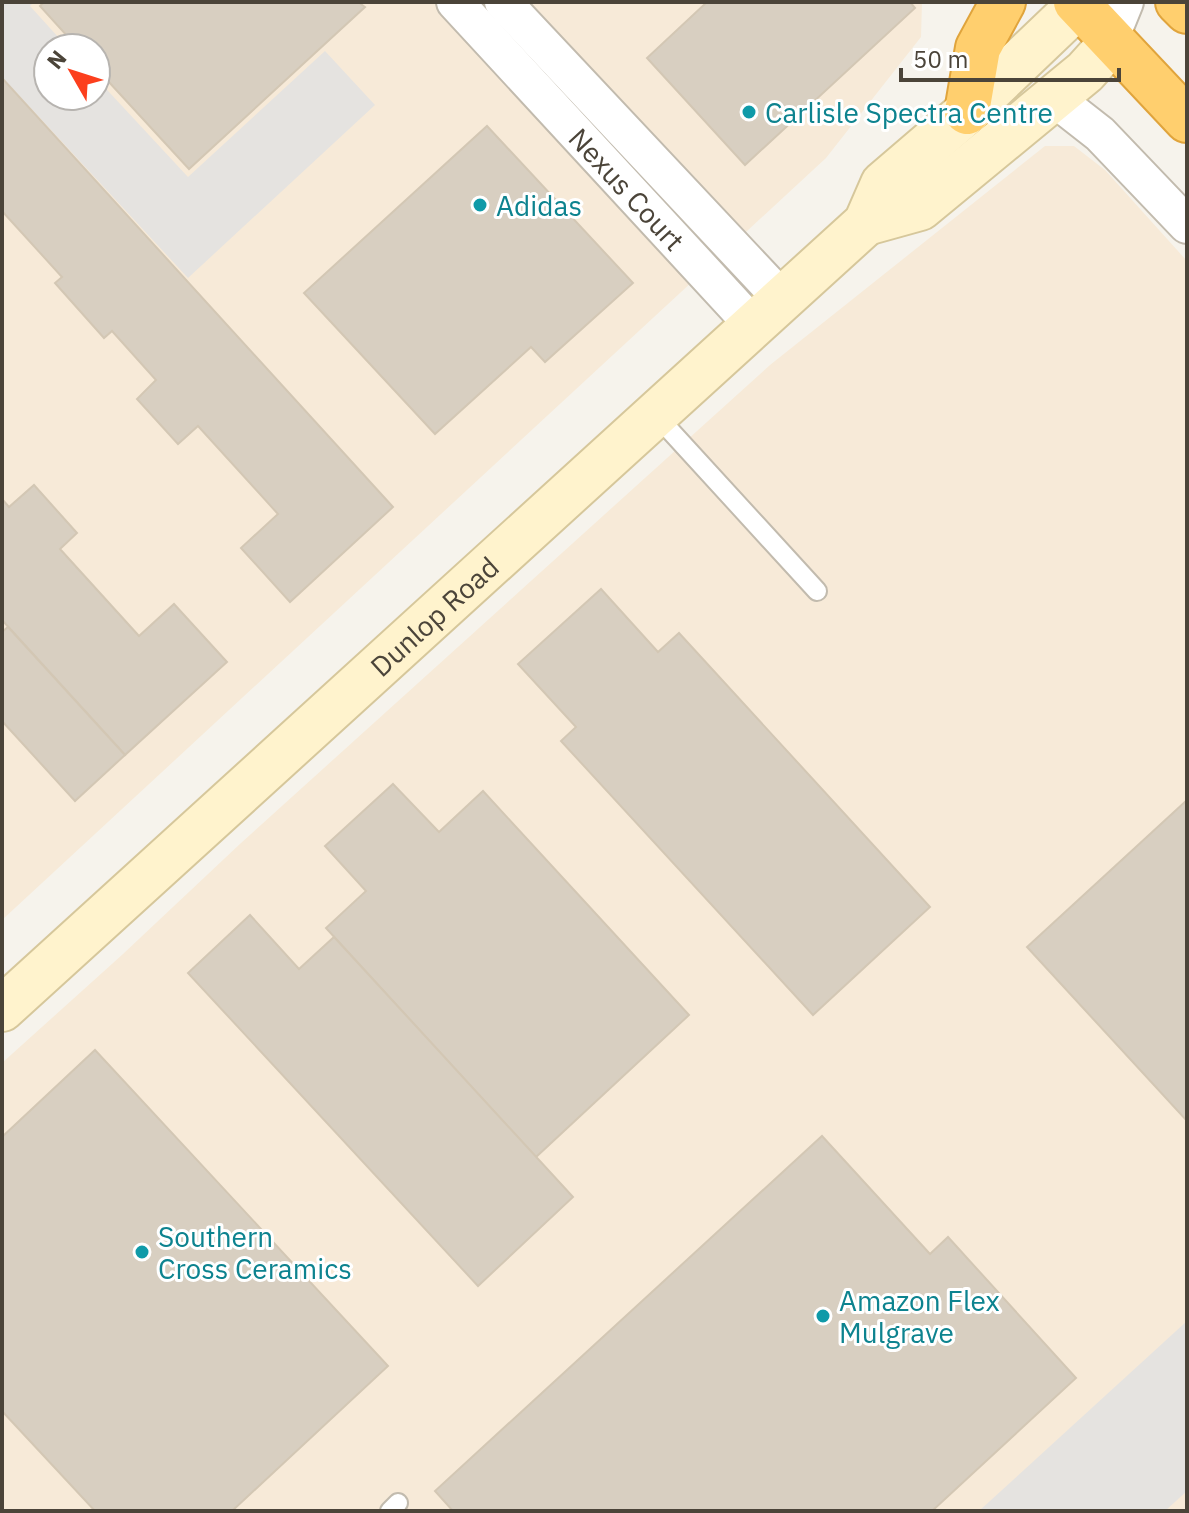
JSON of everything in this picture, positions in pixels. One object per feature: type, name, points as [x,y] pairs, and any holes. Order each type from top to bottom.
[{"type":"highway","points":[[967,112],[978,48],[1003,2]]},
{"type":"highway","points":[[1178,2],[1187,11]]},
{"type":"highway","points":[[1079,3],[1118,21],[1187,120]]},
{"type":"street","name":"Nexus Court","points":[[455,2],[515,41],[768,312]]},
{"type":"street","name":"Nexus Court","points":[[503,2],[515,41]]},
{"type":"street","name":"Dunlop Road","points":[[2,1009],[866,223],[883,184],[967,112],[1079,3]]},
{"type":"street","name":"Dunlop Road","points":[[866,223],[920,208],[1095,62],[1118,21]]},
{"type":"street","points":[[1054,98],[1100,134],[1187,225]]},
{"type":"lane","points":[[655,414],[817,591]]},
{"type":"shaded area","points":[[2,2],[922,2],[921,37],[826,158],[2,920]]},
{"type":"shaded area","points":[[2,2],[34,2],[30,6],[54,32],[32,32],[32,109],[2,77]]},
{"type":"shaded area","points":[[325,51],[375,105],[188,278],[34,112],[112,112],[112,95],[188,177]]},
{"type":"shaded area","points":[[1045,146],[1074,146],[1105,170],[1187,261],[1187,1511],[2,1511],[2,1063],[770,365]]},
{"type":"shaded area","points":[[1187,1321],[1187,1491],[1165,1511],[979,1511]]},
{"type":"building","points":[[44,2],[358,2],[365,7],[189,169],[112,85],[112,32],[64,32],[40,6]]},
{"type":"building","name":"Carlisle Spectra Centre","points":[[707,2],[910,2],[915,8],[745,165],[647,58]]},
{"type":"building","points":[[2,78],[393,507],[290,602],[241,548],[278,514],[198,426],[178,444],[137,399],[156,380],[112,331],[104,338],[55,283],[62,277],[2,211]]},
{"type":"building","name":"Adidas","points":[[487,126],[633,283],[545,362],[531,347],[435,434],[304,293]]},
{"type":"building","points":[[34,485],[77,533],[60,549],[139,636],[174,604],[227,662],[125,755],[2,620],[2,499],[9,507]]},
{"type":"building","points":[[601,589],[658,652],[679,633],[930,907],[813,1015],[561,741],[576,727],[518,664]]},
{"type":"building","points":[[8,627],[125,755],[75,801],[2,721],[2,632]]},
{"type":"building","points":[[393,784],[439,832],[483,791],[689,1015],[536,1157],[326,928],[366,891],[325,846]]},
{"type":"building","points":[[1187,800],[1187,1121],[1027,947]]},
{"type":"building","points":[[250,915],[299,969],[334,937],[573,1197],[478,1286],[188,973]]},
{"type":"building","name":"Southern Cross Ceramics","points":[[95,1050],[388,1366],[232,1511],[95,1511],[2,1411],[2,1137]]},
{"type":"building","name":"Amazon Flex Mulgrave","points":[[822,1136],[930,1254],[948,1237],[1076,1378],[932,1511],[453,1511],[435,1491]]},
{"type":"place","name":"Carlisle Spectra Centre","points":[[749,112]]},
{"type":"place","name":"Adidas","points":[[480,205]]},
{"type":"place","name":"Southern Cross Ceramics","points":[[142,1252]]},
{"type":"place","name":"Amazon Flex Mulgrave","points":[[823,1316]]}]
